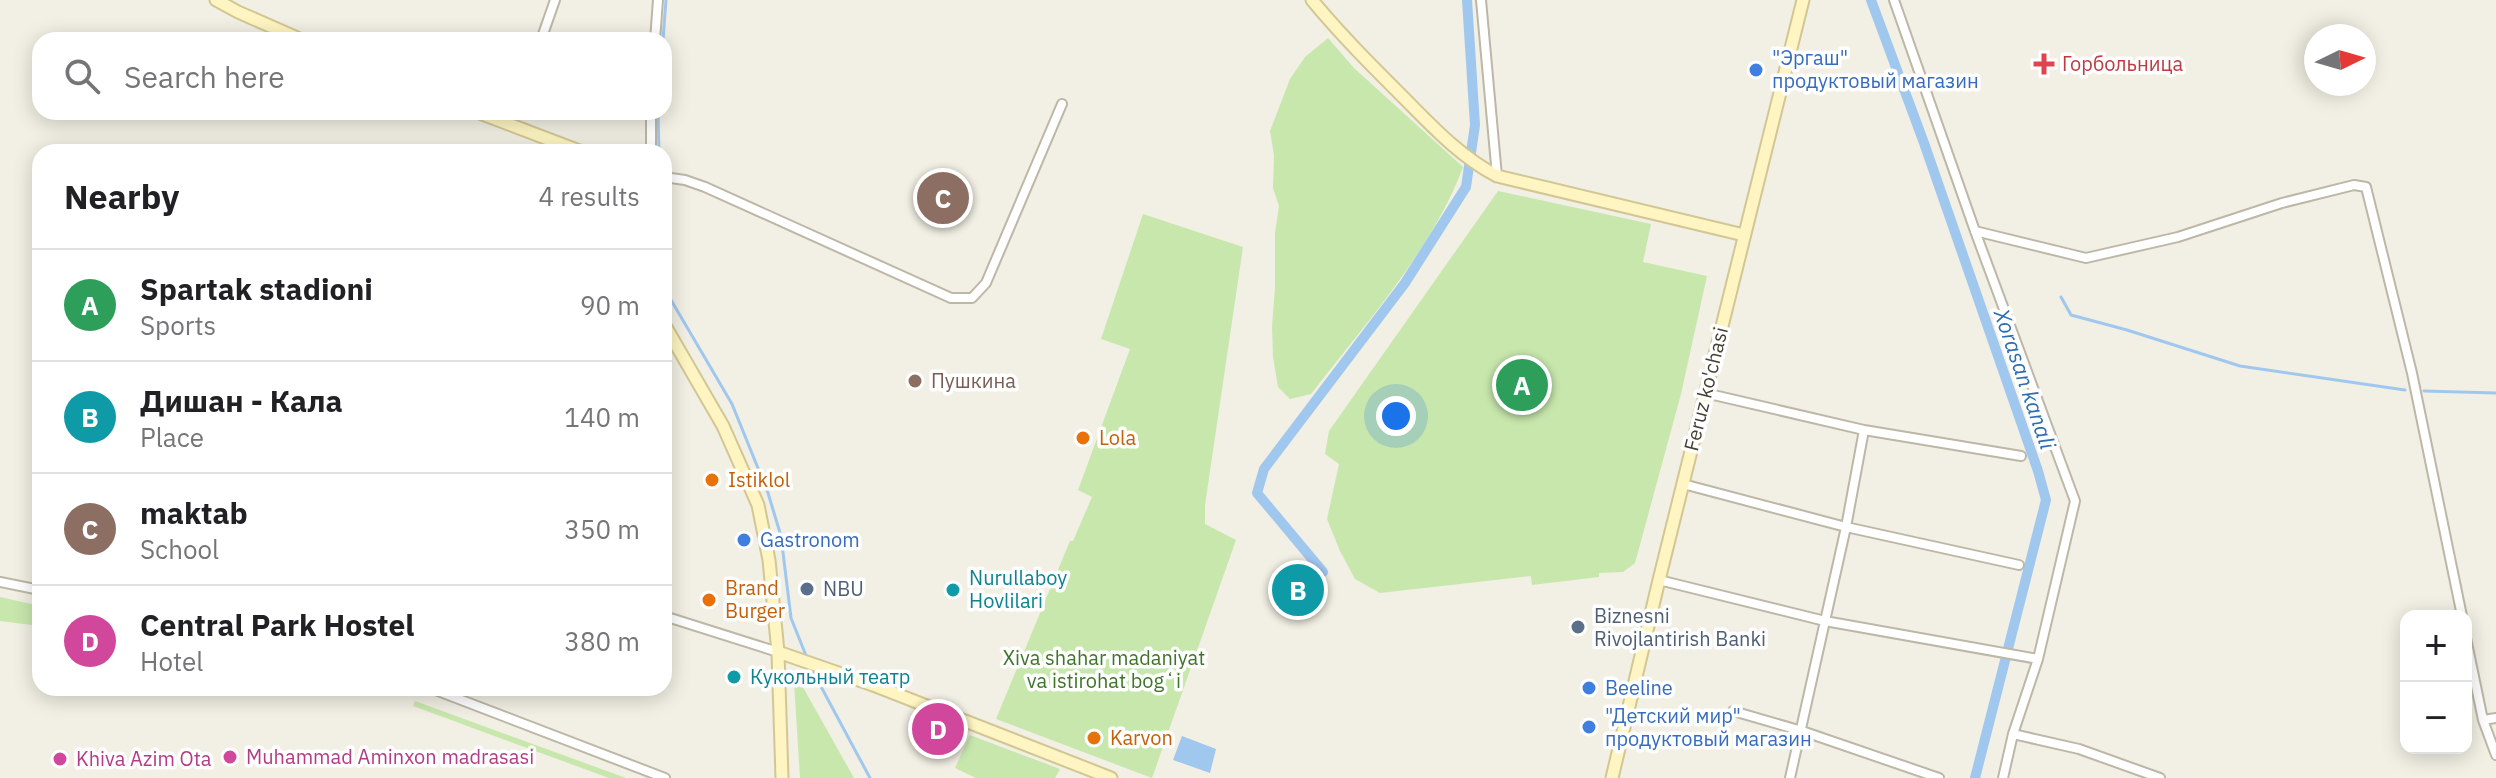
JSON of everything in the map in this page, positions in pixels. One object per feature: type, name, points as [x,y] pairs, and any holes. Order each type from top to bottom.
[{"type":"main road","points":[[216,0],[284,32]]},
{"type":"main road","points":[[1312,0],[1338,31],[1451,145],[1497,176],[1744,235]]},
{"type":"main road","name":"Feruz ko'chasi","points":[[1612,778],[1803,0]]},
{"type":"main road","points":[[497,120],[561,144]]},
{"type":"main road","points":[[672,338],[723,426],[758,505],[769,560],[778,652],[782,778]]},
{"type":"main road","points":[[778,652],[1111,778]]},
{"type":"street","points":[[544,32],[555,0]]},
{"type":"street","points":[[656,32],[658,0]]},
{"type":"street","points":[[1481,0],[1497,176]]},
{"type":"street","points":[[1894,0],[2075,501],[2038,659],[2013,734],[2003,778]]},
{"type":"street","points":[[672,178],[705,187],[951,298],[972,298],[986,283],[1062,104]]},
{"type":"street","points":[[510,125],[512,120]]},
{"type":"street","points":[[651,120],[651,144]]},
{"type":"street","points":[[1975,231],[2086,258],[2178,237],[2282,203],[2354,185],[2366,187],[2412,373],[2461,610]]},
{"type":"street","points":[[1705,393],[1864,430],[2021,456]]},
{"type":"street","points":[[1790,778],[1846,527],[1864,430]]},
{"type":"street","points":[[1683,484],[1846,527],[2019,565]]},
{"type":"street","points":[[1659,580],[1825,621],[2038,659]]},
{"type":"street","points":[[0,582],[32,588]]},
{"type":"street","points":[[672,619],[778,652]]},
{"type":"street","points":[[2472,667],[2483,720],[2496,755]]},
{"type":"street","points":[[451,696],[665,778]]},
{"type":"street","points":[[1733,711],[1939,778]]},
{"type":"street","points":[[2483,720],[2496,718]]},
{"type":"street","points":[[2013,734],[2079,749],[2160,778]]},
{"type":"green space","points":[[1328,38],[1354,68],[1463,167],[1434,228],[1396,285],[1311,394],[1290,399],[1278,387],[1273,357],[1275,234],[1279,206],[1273,188],[1274,155],[1270,131],[1290,79],[1305,57]]},
{"type":"green space","points":[[1498,191],[1651,224],[1643,262],[1707,276],[1681,394],[1635,563],[1623,572],[1599,573],[1599,577],[1532,585],[1531,576],[1380,593],[1355,579],[1327,519],[1339,464],[1325,454],[1329,431]]},
{"type":"green space","name":"Xiva shahar madaniyat va istirohat bogʻi","points":[[1143,214],[1243,247],[1205,505],[1205,524],[1236,540],[1152,778],[996,719],[1070,541],[1073,541],[1092,497],[1078,490],[1130,349],[1101,339]]},
{"type":"green space","points":[[0,597],[32,604],[32,625],[0,621]]},
{"type":"green space","points":[[794,682],[800,682],[854,778],[800,778]]},
{"type":"green space","points":[[415,701],[626,778],[609,778],[413,706]]},
{"type":"green space","points":[[970,735],[1060,769],[1055,778],[976,778],[955,768]]},
{"type":"water","points":[[1182,736],[1216,749],[1210,773],[1173,760]]},
{"type":"waterway","points":[[664,32],[666,0]]},
{"type":"waterway","points":[[1323,572],[1257,493],[1264,469],[1405,283],[1466,187],[1475,125],[1467,0]]},
{"type":"waterway","name":"Xorasan kanali","points":[[1871,0],[1924,143],[2046,500],[1975,778]]},
{"type":"waterway","points":[[658,120],[659,144]]},
{"type":"waterway","points":[[2061,297],[2071,315],[2240,366],[2405,390]]},
{"type":"waterway","points":[[672,302],[732,404],[768,493],[781,536],[791,618],[807,658]]},
{"type":"waterway","points":[[2424,391],[2496,393]]},
{"type":"waterway","points":[[811,668],[870,778]]},
{"type":"place","name":"Горбольница","points":[[2044,64]]},
{"type":"place","name":"\"Эргаш\" продуктовый магазин","points":[[1756,70]]},
{"type":"place","name":"maktab","points":[[943,198]]},
{"type":"place","name":"Пушкина","points":[[915,381]]},
{"type":"place","name":"Spartak stadioni","points":[[1522,385]]},
{"type":"place","name":"Lola","points":[[1083,438]]},
{"type":"place","name":"Istiklol","points":[[712,480]]},
{"type":"place","name":"Gastronom","points":[[744,540]]},
{"type":"place","name":"NBU","points":[[807,589]]},
{"type":"place","name":"Nurullaboy Hovlilari","points":[[953,590]]},
{"type":"place","name":"Дишан - Кала","points":[[1298,590]]},
{"type":"place","name":"Brand Burger","points":[[709,600]]},
{"type":"place","name":"Biznesni Rivojlantirish Banki","points":[[1578,627]]},
{"type":"place","name":"Кукольный театр","points":[[734,677]]},
{"type":"place","name":"Beeline","points":[[1589,688]]},
{"type":"place","name":"\"Детский мир\" продуктовый магазин","points":[[1589,727]]},
{"type":"place","name":"Central Park Hostel","points":[[938,729]]},
{"type":"place","name":"Karvon","points":[[1094,738]]},
{"type":"place","name":"Muhammad Aminxon madrasasi","points":[[230,757]]},
{"type":"place","name":"Khiva Azim Ota","points":[[60,759]]}]
